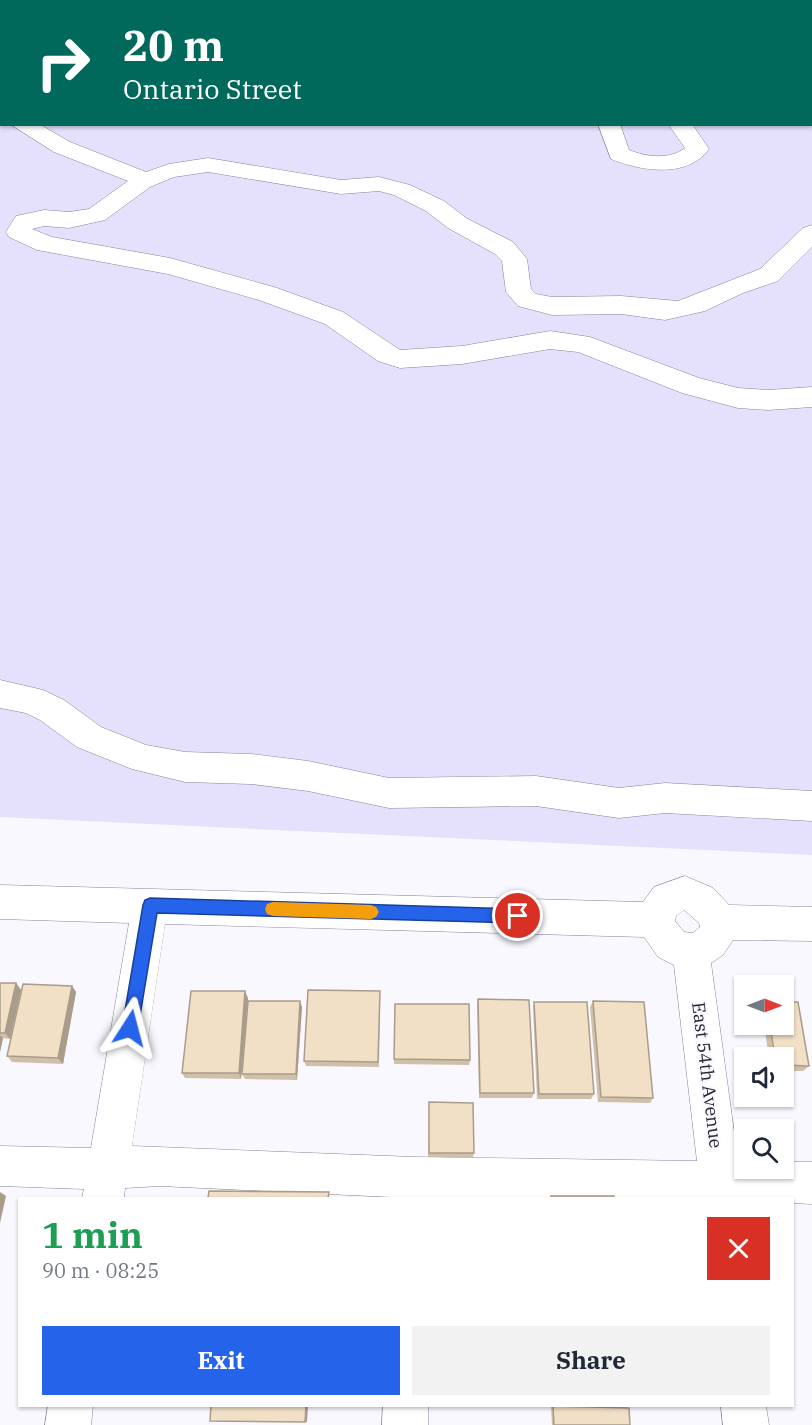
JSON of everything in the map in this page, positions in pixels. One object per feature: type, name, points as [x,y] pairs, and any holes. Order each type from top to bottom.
[{"type":"street","points":[[25,126],[62,147],[137,176],[142,182]]},
{"type":"street","points":[[610,126],[615,148],[619,154],[650,163],[674,161],[693,153],[697,148],[681,126]]},
{"type":"street","points":[[812,233],[769,275],[679,310],[621,305],[552,306],[528,300],[519,292],[514,258],[504,248],[457,223],[435,206],[402,190],[379,184],[341,187],[208,165],[169,171],[142,182],[96,215],[69,220],[25,221],[18,232],[46,244],[158,263],[268,294],[334,318],[387,355],[400,359],[462,355],[550,340],[581,343],[692,386],[738,398],[768,400],[812,397]]},
{"type":"street","points":[[0,694],[31,700],[52,710],[89,737],[144,759],[185,767],[251,769],[297,774],[389,793],[536,791],[619,803],[665,798],[812,806]]},
{"type":"street","points":[[685,893],[706,902],[717,921],[717,933],[712,942],[703,949],[691,951],[679,949],[667,942],[659,932],[656,920],[658,910],[664,901],[673,895],[685,893]]},
{"type":"street","points":[[0,902],[656,920]]},
{"type":"street","points":[[106,1183],[150,905]]},
{"type":"street","points":[[717,921],[812,924]]},
{"type":"street","name":"East 54th Avenue","points":[[691,951],[721,1190]]},
{"type":"street","points":[[0,1166],[106,1183],[160,1166],[413,1188],[721,1190],[812,1183]]},
{"type":"street","points":[[68,1425],[71,1407]]},
{"type":"street","points":[[405,1425],[406,1407]]},
{"type":"street","points":[[744,1407],[746,1425]]},
{"type":"shaded area","points":[[0,126],[812,126],[812,855],[0,817]]},
{"type":"building","points":[[0,983],[16,983],[5,1033],[0,1033]]},
{"type":"building","points":[[23,984],[72,986],[58,1058],[7,1056]]},
{"type":"building","points":[[308,990],[380,991],[378,1062],[304,1061]]},
{"type":"building","points":[[191,991],[245,991],[239,1073],[182,1073]]},
{"type":"building","points":[[478,999],[529,1000],[534,1093],[480,1093]]},
{"type":"building","points":[[248,1001],[300,1001],[296,1074],[242,1074]]},
{"type":"building","points":[[593,1001],[644,1002],[653,1098],[601,1097]]},
{"type":"building","points":[[534,1002],[587,1002],[594,1094],[539,1094]]},
{"type":"building","points":[[794,1002],[798,1002],[809,1066],[794,1065],[794,1047],[773,1047],[772,1035],[794,1035]]},
{"type":"building","points":[[395,1004],[469,1004],[470,1060],[394,1059]]},
{"type":"building","points":[[429,1102],[473,1103],[474,1153],[429,1153]]},
{"type":"building","points":[[209,1191],[329,1192],[328,1197],[208,1197]]},
{"type":"building","points":[[551,1196],[614,1196],[614,1197]]},
{"type":"building","points":[[211,1407],[306,1407],[305,1422],[210,1421]]},
{"type":"building","points":[[553,1407],[629,1408],[630,1425],[554,1425]]},
{"type":"slow traffic","points":[[273,909],[371,912]]},
{"type":"route","points":[[130,1028],[150,905],[518,916]]}]
